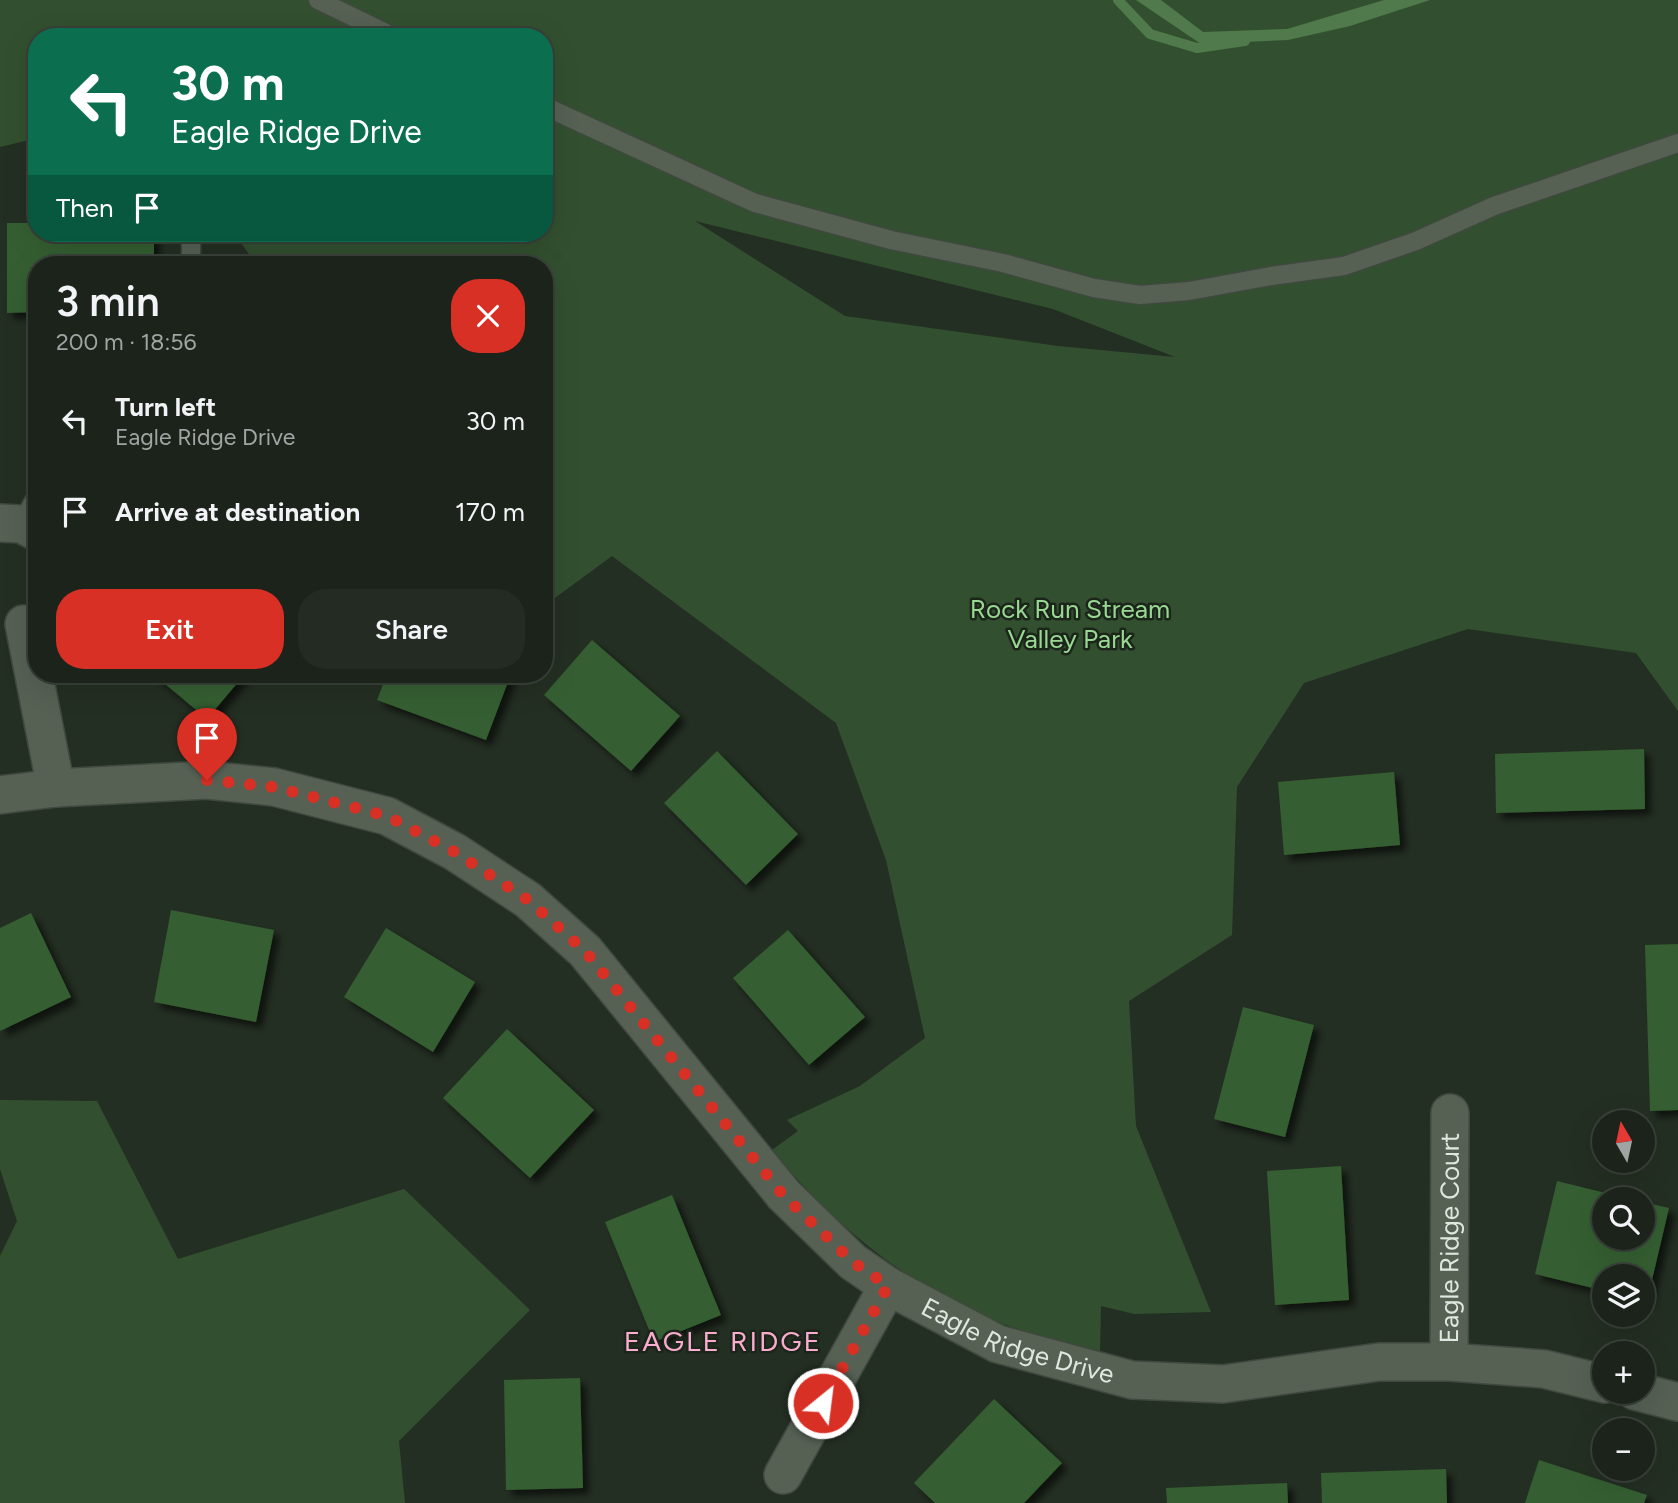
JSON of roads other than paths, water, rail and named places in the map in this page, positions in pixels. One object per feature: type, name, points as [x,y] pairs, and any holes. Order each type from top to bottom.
[{"type":"street","points":[[20,622],[28,659]]},
{"type":"street","points":[[33,683],[56,788]]},
{"type":"street","name":"Eagle Ridge Drive","points":[[0,795],[56,788],[207,780],[274,787],[387,816],[455,852],[528,900],[585,951],[783,1195],[853,1262],[888,1286],[998,1344],[1132,1380],[1223,1384],[1379,1362],[1449,1362],[1544,1369],[1592,1381]]},
{"type":"street","name":"Eagle Ridge Court","points":[[1449,1362],[1450,1113]]},
{"type":"street","points":[[783,1475],[888,1286]]},
{"type":"street","points":[[1655,1396],[1678,1402]]},
{"type":"lane","points":[[318,0],[376,28]]},
{"type":"lane","points":[[553,110],[755,203],[891,240],[1003,263],[1094,288],[1140,295],[1189,291],[1344,266],[1416,241],[1494,206],[1678,143]]},
{"type":"lane","points":[[191,242],[191,256]]},
{"type":"waterway","points":[[1118,0],[1150,34],[1197,48],[1245,41]]},
{"type":"district","name":"EAGLE RIDGE","points":[[723,1341]]},
{"type":"park label","name":"Rock Run Stream Valley Park","points":[[1070,624]]}]
